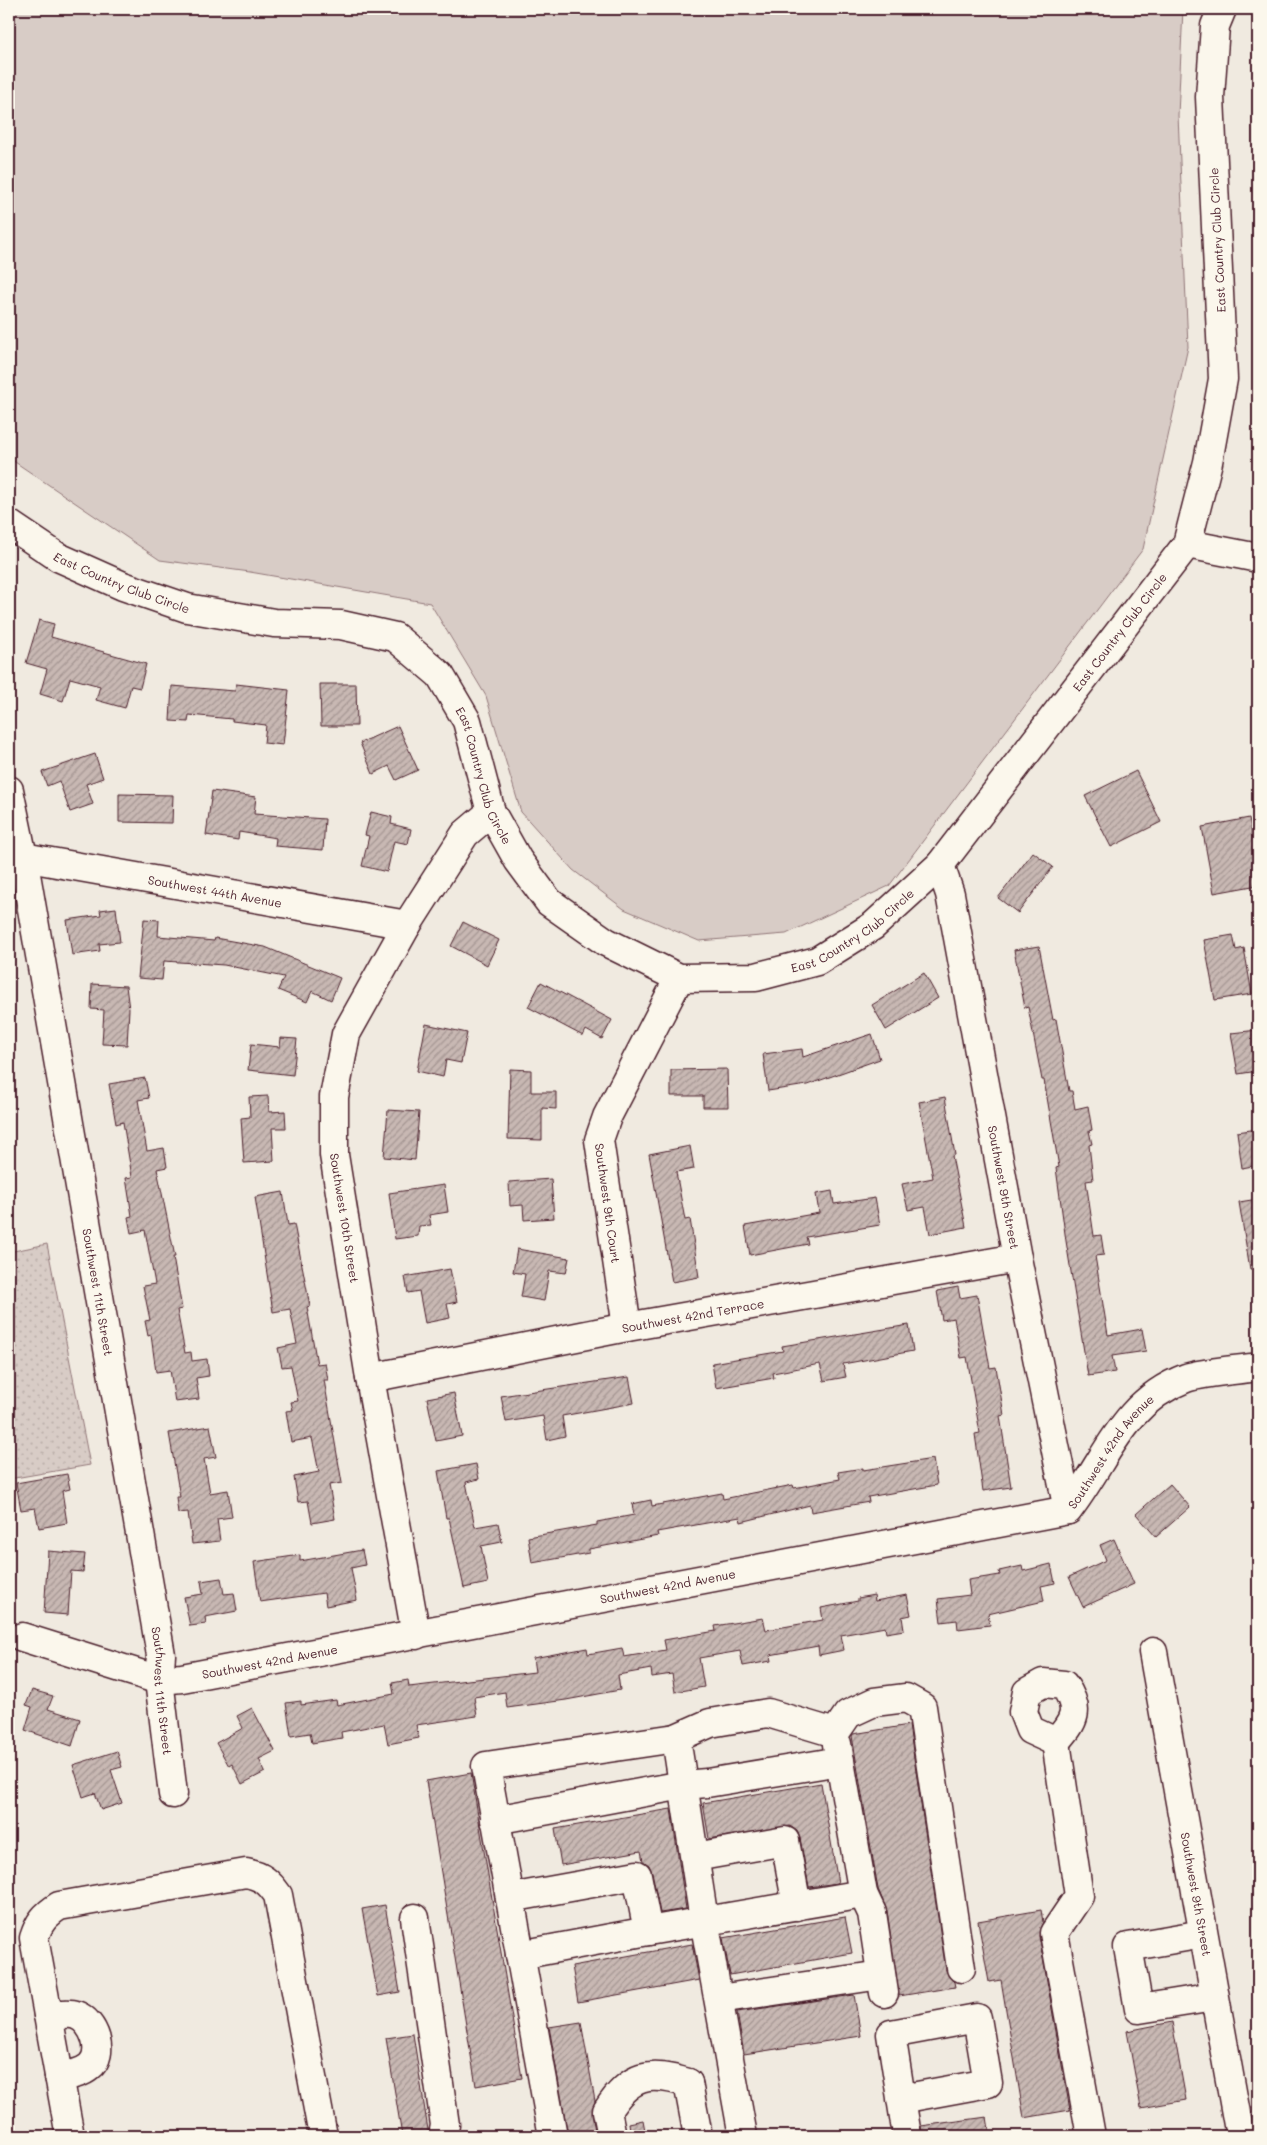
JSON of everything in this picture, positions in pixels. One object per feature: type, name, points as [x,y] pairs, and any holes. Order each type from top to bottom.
[{"type":"street","name":"East Country Club Circle","points":[[9,524],[58,557],[123,586],[187,608],[274,622],[341,625],[395,637],[440,675],[467,721],[490,812],[518,860],[549,902],[606,942],[680,978],[756,977],[816,962],[873,926],[940,865],[1187,544],[1208,462],[1223,379],[1210,97],[1215,26],[1222,9]]},
{"type":"street","points":[[1187,544],[1258,558]]},
{"type":"street","name":"Southwest 11th Street","points":[[9,790],[23,857],[161,1655],[159,1680],[173,1794]]},
{"type":"street","name":"Southwest 10th Street","points":[[416,1635],[370,1378],[334,1155],[334,1097],[346,1034],[407,925],[465,834],[490,812]]},
{"type":"street","name":"Southwest 44th Avenue","points":[[23,857],[407,925]]},
{"type":"street","name":"Southwest 9th Street","points":[[940,865],[950,894],[1017,1258],[1068,1510]]},
{"type":"street","name":"Southwest 9th Court","points":[[627,1327],[599,1140],[607,1118],[680,978]]},
{"type":"street","name":"Southwest 42nd Terrace","points":[[370,1378],[627,1327],[1017,1258]]},
{"type":"street","name":"Southwest 42nd Avenue","points":[[22,1637],[159,1680],[182,1678],[1068,1510],[1083,1491],[1124,1424],[1148,1398],[1187,1378],[1258,1367]]},
{"type":"street","name":"Southwest 9th Street","points":[[1153,1652],[1240,2136]]},
{"type":"street","points":[[719,1999],[882,1984],[872,1913],[863,1894],[835,1733],[848,1714],[874,1702],[906,1698],[922,1707],[961,1968]]},
{"type":"street","points":[[553,2136],[486,1766],[676,1738],[710,1723],[768,1713],[835,1733]]},
{"type":"street","points":[[676,1738],[704,1920],[743,2136]]},
{"type":"street","points":[[1056,1742],[1079,1896],[1054,1933],[1091,2136]]},
{"type":"street","points":[[495,1820],[683,1785],[707,1783],[840,1761]]},
{"type":"street","points":[[695,1857],[785,1841],[797,1906]]},
{"type":"street","points":[[70,2136],[34,1938],[39,1923],[48,1913],[59,1906],[246,1873],[257,1875],[269,1883],[278,1895],[323,2136]]},
{"type":"street","points":[[510,1898],[637,1875],[648,1931]]},
{"type":"street","points":[[520,1955],[704,1920],[863,1894]]},
{"type":"street","points":[[416,1918],[445,2125],[443,2136]]},
{"type":"street","points":[[1203,1934],[1128,1948],[1139,2010],[1214,1997]]},
{"type":"street","points":[[48,2015],[74,2014],[88,2021],[95,2035],[97,2054],[90,2067],[76,2074],[59,2077]]},
{"type":"street","points":[[610,2124],[616,2096],[641,2078],[661,2075],[688,2083],[698,2136]]},
{"type":"street","points":[[901,2099],[907,2136]]},
{"type":"shaded area","points":[[9,9],[1183,9],[1178,115],[1188,347],[1143,549],[889,886],[786,934],[699,941],[624,909],[573,870],[521,812],[486,696],[430,603],[250,572],[160,560],[9,458]]},
{"type":"shaded area","points":[[47,1244],[90,1465],[9,1479],[9,1252]]},
{"type":"building","points":[[39,620],[54,624],[51,637],[146,664],[140,688],[131,686],[125,708],[96,700],[100,686],[70,678],[63,701],[40,694],[47,669],[26,663]]},
{"type":"building","points":[[236,684],[289,690],[283,745],[264,743],[266,725],[232,721],[232,719],[189,715],[188,722],[170,721],[172,686],[235,691]]},
{"type":"building","points":[[320,684],[356,684],[357,726],[321,726]]},
{"type":"building","points":[[398,726],[418,770],[396,780],[389,766],[373,774],[360,743]]},
{"type":"building","points":[[95,754],[103,778],[86,784],[93,804],[70,812],[59,781],[47,786],[42,772]]},
{"type":"building","points":[[1136,771],[1161,822],[1111,847],[1085,796]]},
{"type":"building","points":[[212,791],[256,797],[254,814],[325,819],[323,850],[275,846],[276,838],[239,832],[238,840],[206,835]]},
{"type":"building","points":[[119,794],[173,795],[172,823],[119,822]]},
{"type":"building","points":[[371,812],[392,817],[391,824],[411,829],[408,844],[394,841],[387,872],[362,866],[369,836],[365,835]]},
{"type":"building","points":[[1249,818],[1258,866],[1258,885],[1214,893],[1202,827]]},
{"type":"building","points":[[1033,852],[1053,867],[1018,913],[998,898]]},
{"type":"building","points":[[116,908],[120,942],[99,944],[100,951],[72,955],[67,920],[101,915],[100,910]]},
{"type":"building","points":[[144,919],[159,920],[158,936],[214,941],[215,938],[265,947],[340,978],[331,1000],[312,991],[307,1002],[278,990],[284,977],[224,965],[164,961],[162,980],[138,978]]},
{"type":"building","points":[[463,922],[499,940],[487,965],[451,946]]},
{"type":"building","points":[[1233,935],[1236,950],[1244,948],[1252,994],[1215,1000],[1204,940]]},
{"type":"building","points":[[1039,946],[1053,1020],[1056,1019],[1069,1091],[1072,1091],[1075,1109],[1088,1106],[1092,1130],[1089,1131],[1092,1144],[1089,1145],[1093,1180],[1086,1181],[1094,1236],[1101,1235],[1104,1255],[1095,1256],[1108,1335],[1142,1329],[1146,1351],[1112,1356],[1115,1372],[1088,1376],[1066,1241],[1056,1168],[1059,1167],[1044,1080],[1042,1080],[1028,1007],[1025,1008],[1014,950]]},
{"type":"building","points":[[924,973],[938,998],[886,1030],[872,1005]]},
{"type":"building","points":[[541,982],[612,1020],[602,1039],[586,1030],[583,1036],[528,1007]]},
{"type":"building","points":[[92,984],[126,986],[129,1009],[127,1045],[102,1044],[104,1010],[91,1009]]},
{"type":"building","points":[[426,1024],[467,1033],[461,1063],[446,1060],[443,1077],[417,1071]]},
{"type":"building","points":[[1258,1030],[1258,1071],[1238,1074],[1231,1033]]},
{"type":"building","points":[[872,1034],[880,1059],[807,1085],[768,1091],[763,1054],[802,1049],[803,1057]]},
{"type":"building","points":[[281,1038],[297,1039],[293,1075],[248,1070],[251,1044],[280,1047]]},
{"type":"building","points":[[510,1069],[531,1070],[531,1092],[556,1092],[556,1109],[542,1108],[542,1140],[508,1139]]},
{"type":"building","points":[[727,1069],[728,1107],[703,1107],[703,1096],[671,1096],[671,1070]]},
{"type":"building","points":[[145,1078],[149,1098],[138,1100],[147,1151],[164,1148],[167,1167],[157,1169],[175,1257],[173,1257],[182,1309],[177,1310],[185,1353],[191,1352],[192,1361],[207,1359],[209,1376],[196,1378],[199,1399],[175,1402],[170,1370],[156,1372],[151,1335],[148,1336],[145,1321],[150,1320],[143,1286],[155,1284],[145,1230],[131,1233],[128,1217],[132,1216],[126,1178],[132,1177],[123,1122],[116,1124],[109,1084]]},
{"type":"building","points":[[268,1096],[269,1112],[285,1111],[286,1128],[272,1128],[274,1161],[244,1163],[241,1118],[250,1117],[249,1097]]},
{"type":"building","points":[[945,1097],[955,1155],[952,1156],[966,1227],[930,1234],[925,1207],[908,1210],[902,1184],[933,1178],[919,1102]]},
{"type":"building","points":[[388,1110],[419,1112],[415,1160],[384,1157]]},
{"type":"building","points":[[1258,1129],[1258,1165],[1242,1168],[1237,1132]]},
{"type":"building","points":[[690,1146],[694,1169],[676,1172],[685,1220],[690,1219],[699,1277],[672,1282],[649,1154]]},
{"type":"building","points":[[551,1179],[554,1218],[524,1220],[523,1205],[510,1206],[509,1182]]},
{"type":"building","points":[[444,1185],[448,1212],[429,1215],[431,1225],[419,1226],[418,1236],[395,1239],[389,1193]]},
{"type":"building","points":[[832,1191],[834,1204],[875,1198],[880,1225],[806,1237],[808,1244],[750,1255],[745,1226],[819,1213],[816,1194]]},
{"type":"building","points":[[283,1192],[288,1225],[294,1224],[310,1306],[307,1307],[317,1364],[325,1363],[328,1380],[324,1380],[342,1483],[329,1485],[335,1519],[312,1523],[308,1501],[298,1502],[294,1477],[319,1472],[312,1438],[291,1442],[286,1411],[293,1410],[291,1402],[298,1401],[291,1366],[282,1367],[278,1348],[297,1344],[290,1309],[273,1312],[255,1197]]},
{"type":"building","points":[[1258,1199],[1258,1269],[1250,1269],[1239,1202]]},
{"type":"building","points":[[517,1249],[569,1258],[566,1273],[549,1271],[544,1301],[521,1297],[525,1274],[513,1272]]},
{"type":"building","points":[[450,1269],[457,1302],[447,1304],[450,1318],[425,1323],[419,1291],[408,1293],[405,1277]]},
{"type":"building","points":[[958,1287],[960,1298],[977,1295],[990,1368],[996,1367],[1004,1415],[1000,1416],[1011,1487],[983,1491],[975,1434],[980,1433],[967,1357],[961,1358],[954,1318],[942,1320],[937,1291]]},
{"type":"building","points":[[909,1325],[913,1351],[843,1364],[846,1377],[824,1381],[820,1364],[773,1373],[774,1378],[716,1388],[712,1363],[783,1351],[782,1346]]},
{"type":"building","points":[[629,1377],[634,1403],[562,1416],[565,1436],[547,1440],[543,1416],[506,1422],[501,1396]]},
{"type":"building","points":[[454,1393],[462,1436],[436,1441],[427,1398]]},
{"type":"building","points":[[210,1426],[216,1457],[204,1459],[210,1493],[228,1490],[232,1517],[217,1519],[220,1541],[192,1544],[188,1512],[178,1513],[176,1497],[180,1497],[169,1433]]},
{"type":"building","points":[[933,1459],[937,1485],[868,1497],[869,1502],[811,1512],[810,1505],[741,1522],[740,1517],[657,1532],[658,1536],[589,1549],[589,1553],[532,1563],[528,1537],[597,1525],[597,1522],[634,1515],[632,1504],[651,1500],[652,1506],[722,1493],[723,1499],[793,1485],[794,1488],[840,1479],[838,1472]]},
{"type":"building","points":[[476,1464],[479,1479],[466,1482],[475,1527],[498,1523],[502,1542],[481,1546],[488,1583],[464,1588],[449,1518],[446,1518],[438,1471]]},
{"type":"building","points":[[67,1474],[70,1489],[62,1491],[67,1523],[39,1528],[35,1508],[21,1510],[16,1483]]},
{"type":"building","points":[[1170,1484],[1190,1507],[1156,1537],[1136,1514]]},
{"type":"building","points":[[1114,1539],[1134,1584],[1083,1607],[1069,1577],[1106,1560],[1100,1545]]},
{"type":"building","points":[[362,1550],[365,1565],[351,1568],[357,1600],[326,1606],[324,1593],[260,1602],[254,1562],[300,1555],[300,1561]]},
{"type":"building","points":[[48,1551],[85,1554],[83,1572],[71,1571],[68,1615],[44,1613]]},
{"type":"building","points":[[1051,1564],[1055,1583],[1041,1586],[1044,1601],[988,1614],[990,1625],[958,1629],[957,1620],[941,1622],[938,1599],[970,1595],[968,1580],[1000,1575],[999,1571],[1022,1566],[1023,1571]]},
{"type":"building","points":[[221,1578],[224,1594],[234,1593],[237,1611],[205,1617],[206,1624],[190,1626],[184,1597],[203,1594],[201,1581]]},
{"type":"building","points":[[874,1595],[875,1601],[907,1595],[911,1615],[902,1617],[904,1630],[886,1633],[885,1627],[841,1635],[844,1650],[819,1655],[818,1646],[770,1655],[771,1661],[743,1666],[740,1651],[699,1658],[704,1687],[675,1692],[672,1674],[652,1677],[651,1669],[618,1675],[620,1690],[566,1700],[507,1708],[505,1692],[474,1697],[477,1716],[416,1725],[419,1738],[388,1744],[384,1724],[341,1732],[342,1738],[312,1743],[310,1733],[291,1736],[286,1703],[301,1701],[301,1705],[336,1700],[337,1705],[394,1694],[392,1683],[408,1680],[409,1687],[535,1672],[533,1658],[587,1648],[588,1654],[622,1648],[624,1657],[666,1650],[664,1640],[716,1631],[715,1626],[763,1618],[766,1630],[823,1620],[821,1608],[858,1601],[858,1598]]},
{"type":"building","points":[[32,1690],[53,1696],[48,1709],[80,1719],[72,1746],[25,1730],[32,1707],[26,1705]]},
{"type":"building","points":[[252,1708],[275,1751],[259,1759],[265,1772],[242,1784],[232,1764],[229,1766],[216,1743],[243,1728],[237,1716]]},
{"type":"building","points":[[909,1725],[946,1970],[955,1987],[899,1996],[887,1911],[878,1889],[852,1736],[853,1734]]},
{"type":"building","points":[[117,1751],[122,1767],[111,1770],[122,1803],[101,1810],[95,1793],[83,1797],[73,1765]]},
{"type":"building","points":[[471,1773],[522,2078],[476,2086],[426,1781]]},
{"type":"building","points":[[821,1783],[838,1883],[809,1887],[800,1838],[797,1831],[790,1826],[709,1839],[703,1803]]},
{"type":"building","points":[[671,1809],[686,1909],[660,1913],[652,1872],[649,1865],[643,1861],[641,1851],[561,1865],[555,1829]]},
{"type":"building","points":[[385,1905],[400,1992],[378,1996],[362,1909]]},
{"type":"building","points":[[1041,1910],[1043,1922],[1039,1936],[1070,2110],[1024,2118],[1001,1980],[989,1982],[978,1921]]},
{"type":"building","points":[[845,1917],[852,1953],[730,1975],[723,1938]]},
{"type":"building","points":[[692,1944],[699,1980],[578,2002],[572,1966]]},
{"type":"building","points":[[854,1995],[861,2036],[744,2054],[737,2012]]},
{"type":"building","points":[[581,2022],[595,2101],[592,2114],[596,2136],[568,2136],[549,2027]]},
{"type":"building","points":[[1172,2022],[1186,2100],[1141,2108],[1127,2031]]},
{"type":"building","points":[[413,2034],[428,2136],[402,2136],[386,2038]]},
{"type":"building","points":[[987,2117],[990,2136],[922,2136],[921,2126]]},
{"type":"building","points":[[643,2120],[646,2136],[631,2136],[629,2123]]}]
